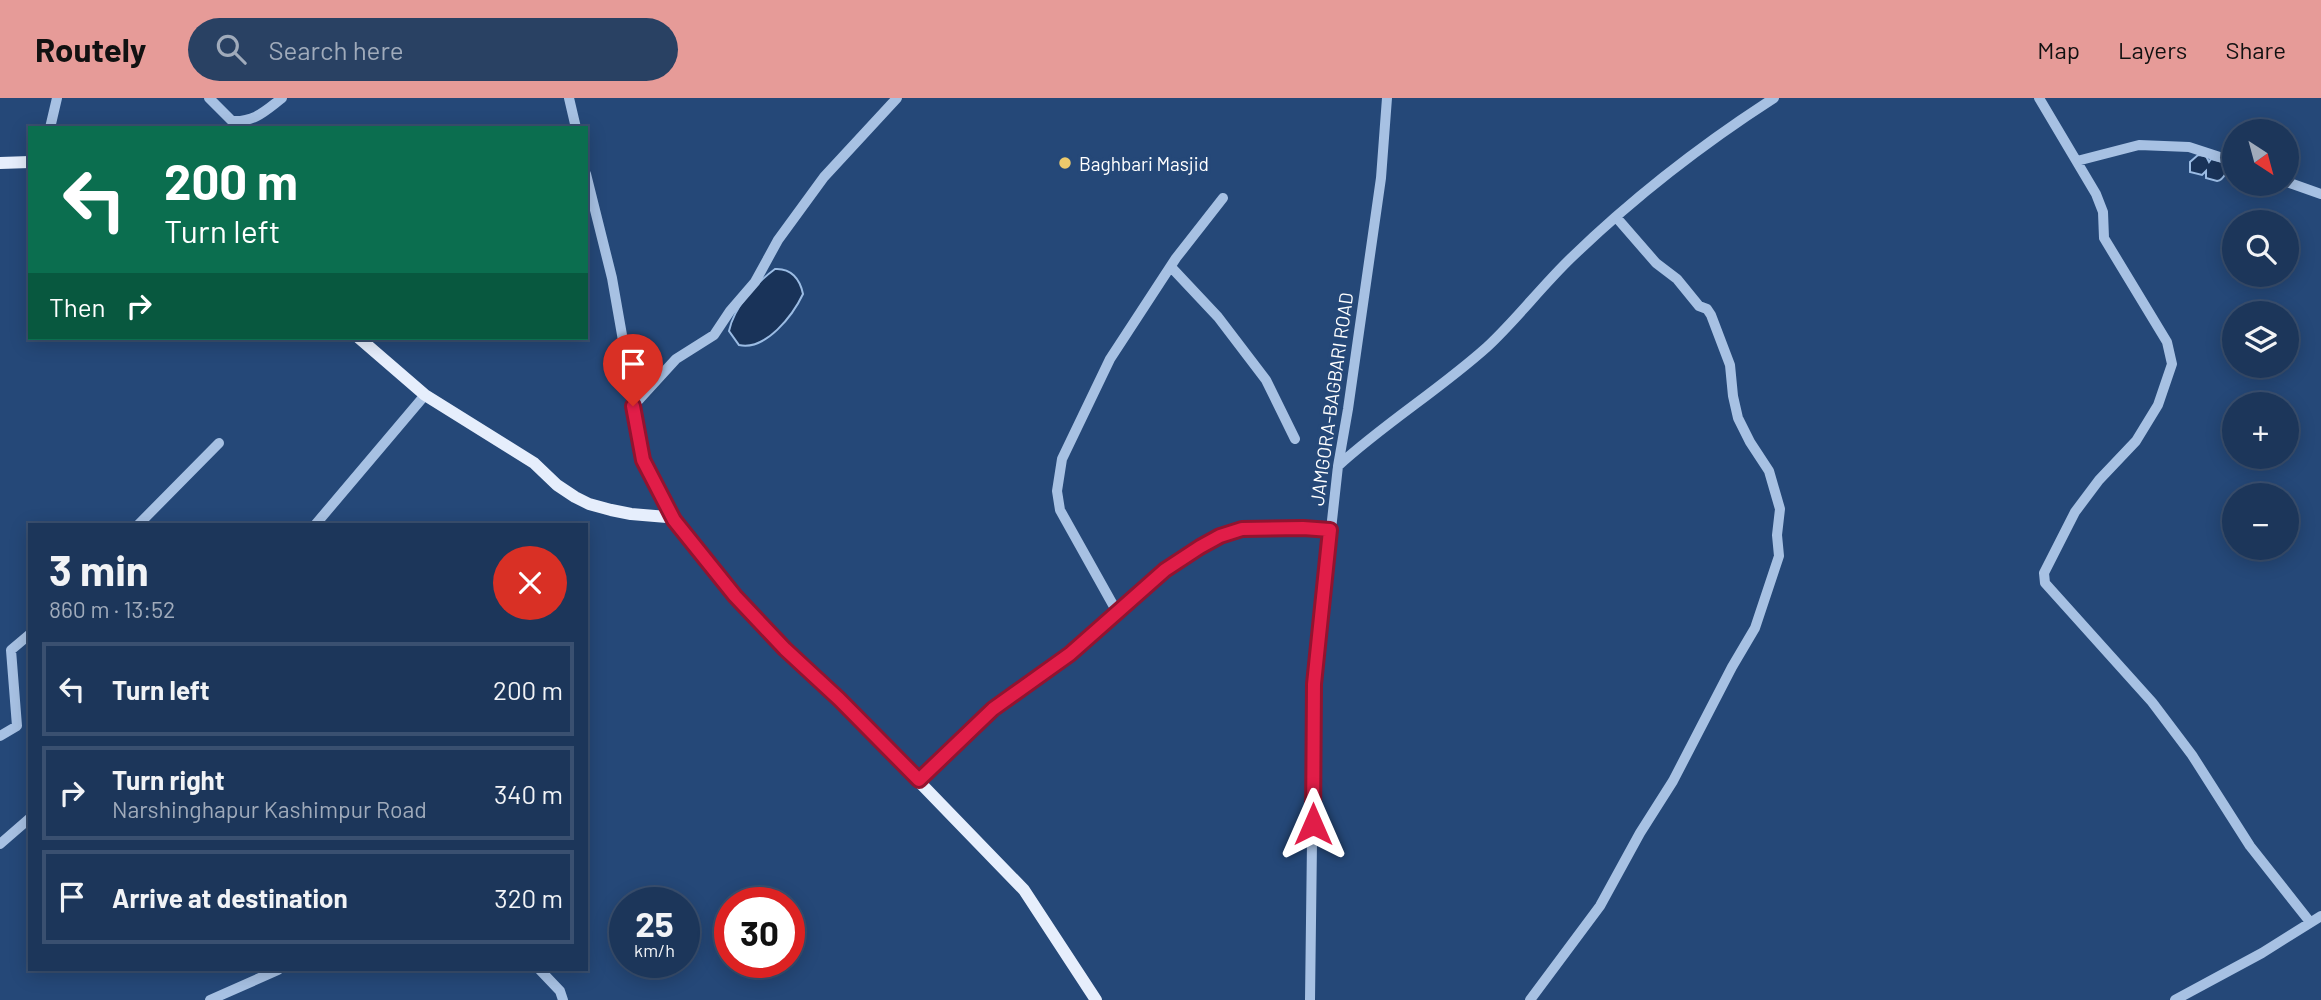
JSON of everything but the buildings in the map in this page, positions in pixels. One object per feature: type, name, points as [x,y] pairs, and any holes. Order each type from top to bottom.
[{"type":"main road","points":[[0,163],[28,162]]},
{"type":"main road","points":[[361,340],[425,395],[534,463],[556,485],[575,497],[611,510],[674,520],[735,596],[785,649],[839,699],[1024,890],[1096,1000]]},
{"type":"street","points":[[50,126],[57,98]]},
{"type":"street","points":[[209,98],[232,121],[247,121],[264,113],[282,98]]},
{"type":"street","points":[[569,98],[576,126]]},
{"type":"street","points":[[633,406],[676,359],[715,335],[730,311],[755,282],[778,240],[824,177],[897,98]]},
{"type":"street","name":"JAMGORA-BAGBARI ROAD","points":[[1310,1000],[1314,684],[1338,466],[1379,192],[1387,98]]},
{"type":"street","points":[[1338,466],[1440,387],[1488,345],[1570,260],[1641,194],[1774,98]]},
{"type":"street","points":[[2039,98],[2096,194],[2103,212],[2104,238],[2167,342],[2172,364],[2158,405],[2136,440],[2099,480],[2075,512],[2044,573],[2045,583],[2152,702],[2192,755],[2250,846],[2310,922]]},
{"type":"street","points":[[2077,161],[2128,147],[2148,145],[2189,147],[2222,158]]},
{"type":"street","points":[[588,182],[612,278],[643,460],[674,520]]},
{"type":"street","points":[[2300,187],[2321,194]]},
{"type":"street","points":[[1117,612],[1060,510],[1057,491],[1062,459],[1110,359],[1171,267],[1223,198]]},
{"type":"street","points":[[1530,1000],[1600,906],[1640,832],[1673,781],[1755,628],[1779,556],[1777,535],[1780,509],[1769,471],[1738,418],[1730,365],[1711,314],[1699,306],[1677,279],[1656,263],[1616,217]]},
{"type":"street","points":[[1171,267],[1218,317],[1266,380],[1295,439]]},
{"type":"street","points":[[317,523],[425,395]]},
{"type":"street","points":[[140,523],[219,443]]},
{"type":"street","points":[[919,780],[993,709],[1070,654],[1165,570],[1220,536],[1253,528],[1330,530]]},
{"type":"street","points":[[0,736],[17,726],[11,650],[28,636]]},
{"type":"street","points":[[0,844],[28,819]]},
{"type":"street","points":[[2175,1000],[2262,953],[2321,916]]},
{"type":"street","points":[[210,1000],[276,971]]},
{"type":"street","points":[[541,971],[560,991],[563,1000]]},
{"type":"water","points":[[2198,155],[2206,156],[2209,162],[2211,159],[2222,162],[2222,179],[2217,181],[2206,178],[2206,171],[2202,175],[2190,172],[2190,162]]},
{"type":"water","points":[[775,269],[786,270],[794,276],[803,294],[793,312],[777,330],[759,343],[739,345],[729,331],[736,313],[753,288]]},
{"type":"place","name":"Baghbari Masjid","points":[[1065,163]]},
{"type":"route","points":[[633,406],[643,460],[674,520],[735,596],[785,649],[919,780],[993,709],[1070,654],[1165,570],[1200,547],[1220,536],[1242,529],[1330,530],[1314,684],[1313,824]]}]
